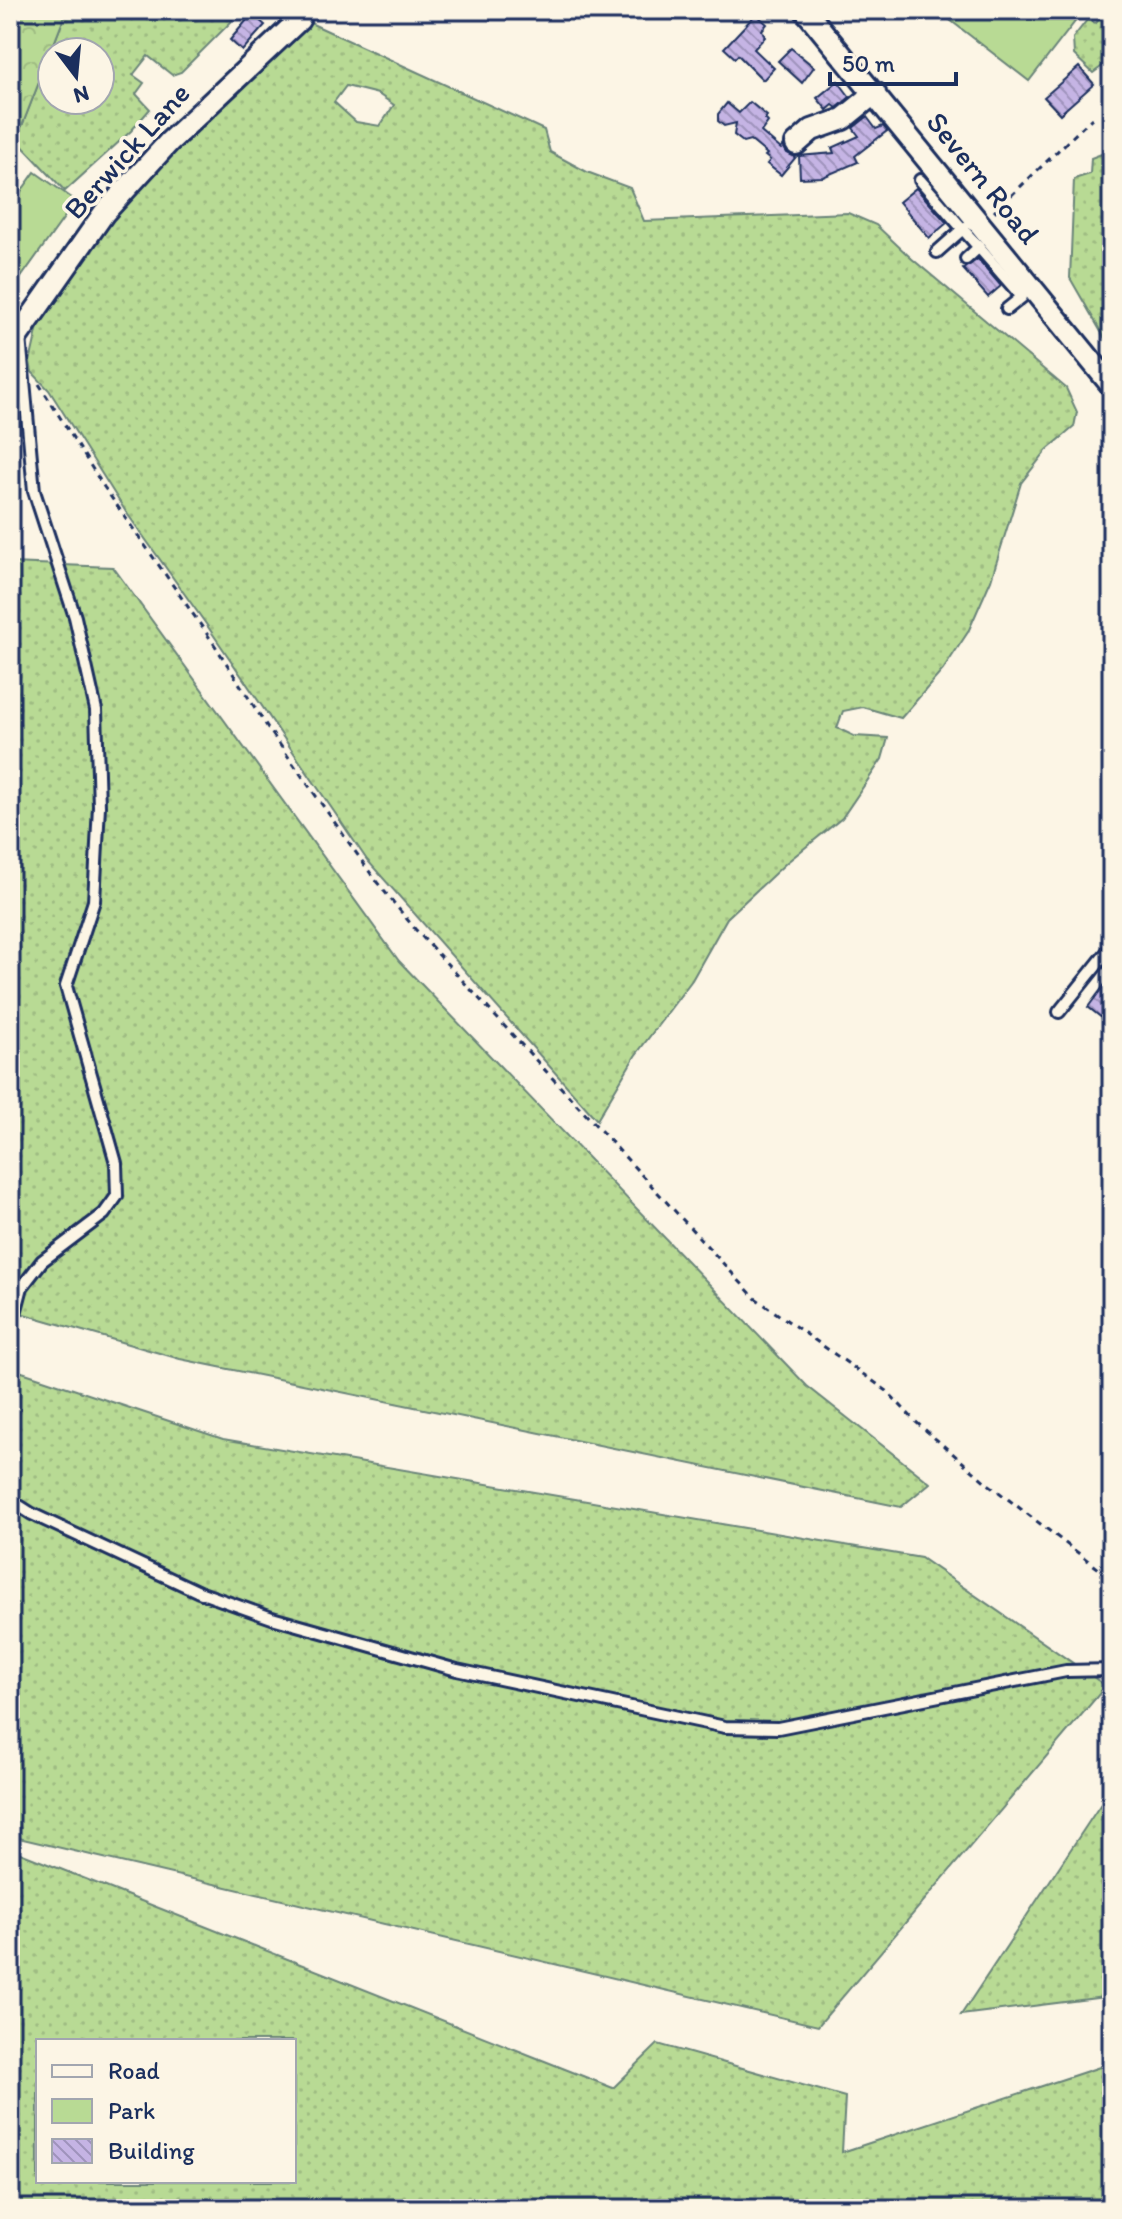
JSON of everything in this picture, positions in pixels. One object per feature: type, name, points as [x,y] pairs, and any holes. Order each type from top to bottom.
[{"type":"street","name":"Berwick Lane","points":[[15,341],[104,213],[169,142],[299,20],[304,10]]},
{"type":"street","name":"Severn Road","points":[[805,10],[875,93],[973,224],[1112,386]]},
{"type":"street","points":[[796,144],[812,130],[843,119],[875,93]]},
{"type":"lane","points":[[920,180],[973,224],[979,247],[1022,297],[1007,309]]},
{"type":"lane","points":[[937,252],[973,224]]},
{"type":"lane","points":[[966,259],[979,247]]},
{"type":"lane","points":[[10,1333],[22,1287],[42,1261],[104,1214],[117,1196],[116,1163],[66,986],[94,901],[99,806],[96,710],[75,617],[34,491],[23,372],[15,341]]},
{"type":"lane","points":[[1059,1012],[1112,946]]},
{"type":"lane","points":[[10,1500],[32,1514],[199,1592],[272,1618],[457,1670],[725,1727],[778,1728],[1066,1671],[1097,1673],[1112,1670]]},
{"type":"path","points":[[973,224],[1092,118]]},
{"type":"path","points":[[23,372],[37,381],[147,550],[214,644],[333,823],[415,929],[755,1298],[887,1391],[916,1422],[987,1483],[1112,1579]]},
{"type":"green space","points":[[10,10],[67,10],[57,36],[36,36],[36,90],[22,126],[10,137]]},
{"type":"green space","points":[[67,10],[236,10],[231,22],[181,72],[172,75],[148,56],[133,75],[144,83],[136,94],[150,109],[131,131],[65,191],[12,135],[22,126],[36,90],[36,116],[116,116],[116,36],[57,36]]},
{"type":"green space","points":[[937,10],[1084,10],[1029,81]]},
{"type":"green space","points":[[1107,10],[1112,10],[1112,59],[1093,73],[1074,55],[1073,38],[1087,20],[1096,23]]},
{"type":"green space","points":[[308,22],[544,130],[550,152],[587,172],[630,188],[644,221],[848,213],[876,225],[1066,388],[1077,412],[1074,427],[1047,450],[1021,483],[991,580],[968,632],[943,670],[901,718],[863,707],[843,711],[837,728],[854,736],[888,738],[882,759],[842,818],[786,863],[727,918],[692,980],[635,1056],[597,1120],[367,860],[126,512],[49,390],[32,372],[30,362],[39,322],[115,212]],"holes":[[[346,86],[378,94],[394,105],[380,126],[356,122],[334,102]]]},
{"type":"green space","points":[[1112,150],[1112,351],[1070,278],[1074,179],[1090,174],[1091,158]]},
{"type":"green space","points":[[35,172],[76,201],[17,283],[10,278],[10,207]]},
{"type":"green space","points":[[10,563],[113,567],[399,961],[807,1386],[930,1483],[901,1507],[180,1359],[10,1310]]},
{"type":"green space","points":[[10,1368],[223,1439],[921,1558],[1106,1686],[818,2026],[10,1836]]},
{"type":"green space","points":[[1112,1787],[1112,1996],[961,2015]]},
{"type":"green space","points":[[10,1849],[613,2088],[658,2044],[845,2097],[842,2152],[1112,2063],[1112,2209],[10,2209]]},
{"type":"building","points":[[252,14],[265,25],[242,51],[230,40]]},
{"type":"building","points":[[756,14],[767,24],[762,30],[765,37],[754,49],[774,68],[763,80],[738,55],[735,58],[724,48]]},
{"type":"building","points":[[791,48],[814,67],[802,83],[778,61]]},
{"type":"building","points":[[1079,67],[1094,84],[1060,114],[1044,97]]},
{"type":"building","points":[[838,81],[850,97],[837,108],[833,105],[827,110],[817,98]]},
{"type":"building","points":[[750,102],[767,116],[765,119],[768,122],[761,132],[796,157],[781,175],[767,164],[770,160],[765,156],[767,154],[750,140],[743,142],[734,135],[736,123],[724,126],[718,121],[718,114],[727,103],[739,113]]},
{"type":"building","points":[[867,117],[876,129],[883,126],[887,131],[855,156],[858,162],[823,177],[800,178],[799,156],[834,153],[832,148],[859,136],[853,128]]},
{"type":"building","points":[[916,188],[947,223],[929,238],[899,202]]},
{"type":"building","points":[[978,259],[1001,286],[988,297],[963,269]]},
{"type":"building","points":[[1112,975],[1112,1026],[1088,1007]]}]
